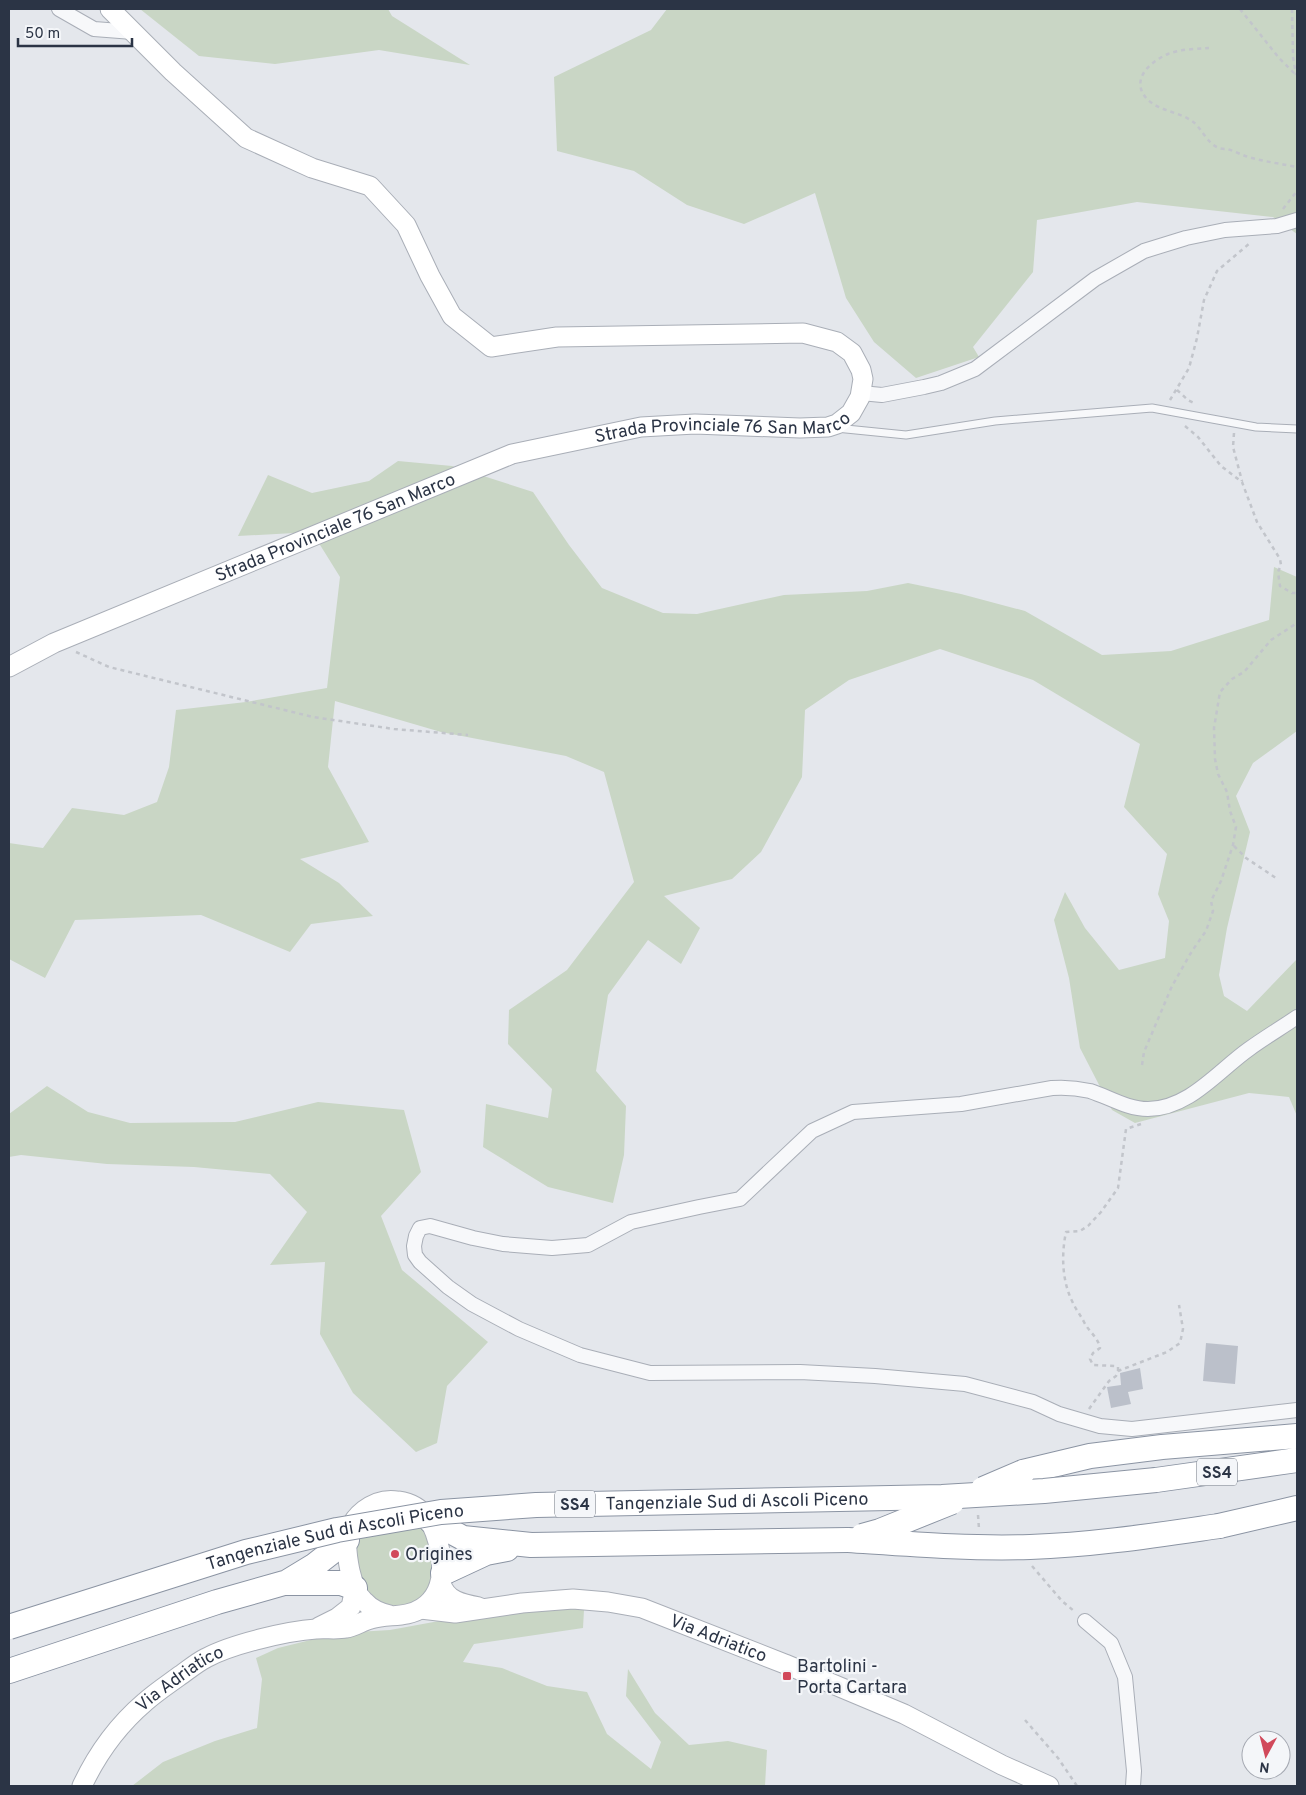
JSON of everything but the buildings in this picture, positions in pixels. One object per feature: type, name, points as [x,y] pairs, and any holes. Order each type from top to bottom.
[{"type":"highway","points":[[848,1540],[888,1528],[1023,1472],[1090,1456],[1162,1447],[1297,1436]]},
{"type":"highway","name":"Tangenziale Sud di Ascoli Piceno","points":[[9,1627],[246,1552],[337,1530],[441,1512],[536,1505],[942,1497],[1072,1489],[1156,1480],[1297,1460]]},
{"type":"highway","points":[[432,1522],[463,1538],[531,1545],[848,1540],[962,1547],[1031,1547],[1138,1538],[1219,1526],[1297,1508]]},
{"type":"highway","points":[[284,1584],[314,1565],[347,1540]]},
{"type":"highway","points":[[442,1578],[486,1553],[531,1545]]},
{"type":"highway","points":[[9,1671],[217,1602],[284,1584],[325,1582],[341,1583],[354,1588]]},
{"type":"street","points":[[59,9],[94,29],[133,32]]},
{"type":"street","name":"Strada Provinciale 76 San Marco","points":[[9,667],[54,643],[512,454],[642,427],[695,424],[800,428],[828,427],[845,419],[851,413],[857,405],[861,393],[863,379],[861,370],[852,353],[837,342],[803,334],[557,337],[491,347],[452,316],[430,276],[406,225],[370,186],[312,168],[246,138],[174,72],[110,9]]},
{"type":"street","points":[[861,393],[882,395],[924,387],[941,383],[975,368],[1095,279],[1144,250],[1186,238],[1225,230],[1270,226],[1297,220]]},
{"type":"street","points":[[1297,1017],[1249,1049],[1187,1097],[1163,1108],[1135,1108],[1090,1092],[1065,1087],[961,1104],[853,1112],[812,1131],[740,1199],[631,1222],[588,1245],[552,1248],[502,1244],[430,1226],[420,1228],[414,1246],[415,1255],[420,1262],[448,1287],[472,1304],[520,1329],[580,1355],[650,1373],[800,1372],[964,1384],[1033,1402],[1059,1414],[1100,1426],[1132,1429],[1297,1410]]},
{"type":"street","name":"Via Adriatico","points":[[316,1629],[345,1614],[351,1607],[354,1588],[347,1554],[347,1540],[351,1526],[357,1517],[374,1504],[396,1500],[416,1506],[432,1522]]},
{"type":"street","points":[[421,1609],[433,1598],[442,1578],[437,1537],[432,1522]]},
{"type":"street","name":"Via Adriatico","points":[[442,1578],[442,1590],[448,1597],[462,1603],[483,1608]]},
{"type":"street","name":"Via Adriatico","points":[[354,1588],[362,1600],[370,1607],[390,1615],[401,1616],[421,1609],[456,1613],[522,1602],[573,1599],[608,1602],[642,1608],[785,1664],[904,1714],[1002,1765],[1049,1786]]},
{"type":"street","name":"Via Adriatico","points":[[82,1786],[99,1753],[145,1701],[206,1658],[270,1637],[316,1629],[344,1629],[369,1619],[390,1615]]},
{"type":"street","points":[[1085,1621],[1111,1644],[1124,1676],[1134,1771],[1133,1786]]},
{"type":"lane","points":[[828,427],[906,435],[995,421],[1152,408],[1256,427],[1297,429]]},
{"type":"path","points":[[1240,9],[1279,58],[1296,76]]},
{"type":"path","points":[[1292,9],[1293,58],[1296,76]]},
{"type":"path","points":[[1209,48],[1168,54],[1151,63],[1143,72],[1139,82],[1141,92],[1149,101],[1164,109],[1183,115],[1194,122],[1208,139],[1219,148],[1250,158],[1297,167]]},
{"type":"path","points":[[1242,482],[1221,466],[1198,437],[1168,411],[1171,397],[1179,387],[1189,368],[1204,300],[1217,271],[1270,226]]},
{"type":"path","points":[[1230,423],[1234,435],[1233,446],[1242,482],[1257,522],[1280,559],[1281,565],[1278,572],[1280,586],[1292,593],[1297,593]]},
{"type":"path","points":[[1142,1066],[1144,1052],[1172,986],[1206,931],[1212,911],[1211,901],[1221,881],[1233,845],[1236,827],[1230,811],[1227,792],[1218,774],[1215,760],[1214,728],[1220,692],[1232,679],[1244,672],[1271,640],[1297,623]]},
{"type":"path","points":[[54,643],[109,667],[313,718],[394,729],[468,735]]},
{"type":"path","points":[[1233,845],[1246,858],[1276,878]]},
{"type":"path","points":[[1118,1371],[1118,1368],[1115,1366],[1093,1365],[1090,1362],[1093,1353],[1100,1348],[1099,1342],[1084,1322],[1071,1299],[1064,1275],[1064,1242],[1066,1232],[1080,1230],[1088,1226],[1101,1212],[1118,1188],[1126,1129],[1144,1123]]},
{"type":"path","points":[[1087,1410],[1094,1404],[1118,1371],[1167,1352],[1180,1343],[1184,1329],[1179,1306]]},
{"type":"path","points":[[1025,1720],[1058,1758],[1077,1786]]},
{"type":"green space","points":[[140,9],[388,9],[392,16],[470,65],[379,50],[275,64],[199,56]]},
{"type":"green space","points":[[667,9],[1297,9],[1297,234],[1273,217],[1137,202],[1037,220],[1033,272],[973,347],[979,357],[916,378],[874,342],[846,298],[815,193],[744,224],[687,205],[634,171],[557,151],[554,77],[651,30]]},
{"type":"green space","points":[[398,461],[452,466],[533,492],[569,545],[602,588],[663,613],[697,614],[784,595],[867,591],[908,583],[961,594],[1025,611],[1102,655],[1171,651],[1269,620],[1274,567],[1297,577],[1297,731],[1253,763],[1236,796],[1250,832],[1227,928],[1219,975],[1224,996],[1247,1011],[1297,959],[1297,1116],[1289,1097],[1249,1093],[1135,1123],[1112,1110],[1080,1048],[1069,978],[1054,920],[1065,892],[1085,928],[1119,970],[1165,958],[1169,921],[1158,894],[1167,854],[1124,807],[1140,744],[1033,680],[940,649],[849,680],[805,710],[802,777],[761,852],[732,879],[664,896],[700,928],[681,964],[648,940],[608,995],[596,1071],[626,1106],[624,1155],[613,1203],[548,1187],[483,1147],[486,1104],[548,1118],[552,1089],[508,1044],[509,1010],[567,970],[634,882],[604,772],[566,756],[441,732],[335,701],[328,767],[369,842],[300,859],[339,883],[373,916],[311,924],[290,952],[201,915],[75,920],[45,978],[9,959],[9,843],[43,848],[72,808],[124,815],[157,802],[169,767],[176,710],[246,702],[327,688],[340,577],[312,532],[238,536],[268,475],[312,493],[369,481]]},
{"type":"green space","points":[[47,1086],[88,1112],[130,1123],[235,1122],[318,1102],[404,1110],[421,1172],[381,1216],[402,1270],[488,1342],[447,1386],[437,1443],[416,1452],[353,1393],[320,1334],[325,1262],[270,1265],[307,1212],[270,1174],[194,1167],[107,1164],[21,1155],[9,1157],[9,1114]]},
{"type":"green space","points":[[364,1523],[426,1527],[435,1569],[428,1589],[413,1602],[404,1605],[384,1604],[368,1592],[364,1586],[359,1571],[356,1547]]},
{"type":"green space","points":[[553,1600],[584,1610],[583,1628],[474,1644],[463,1662],[502,1668],[547,1686],[587,1692],[607,1734],[651,1769],[661,1742],[626,1696],[628,1669],[655,1713],[689,1745],[728,1741],[767,1750],[765,1786],[132,1786],[163,1762],[215,1741],[257,1728],[262,1679],[256,1658],[278,1648],[339,1633],[390,1630]]},
{"type":"place","name":"Origines","points":[[395,1554]]},
{"type":"place","name":"Bartolini - Porta Cartara","points":[[787,1676]]}]
